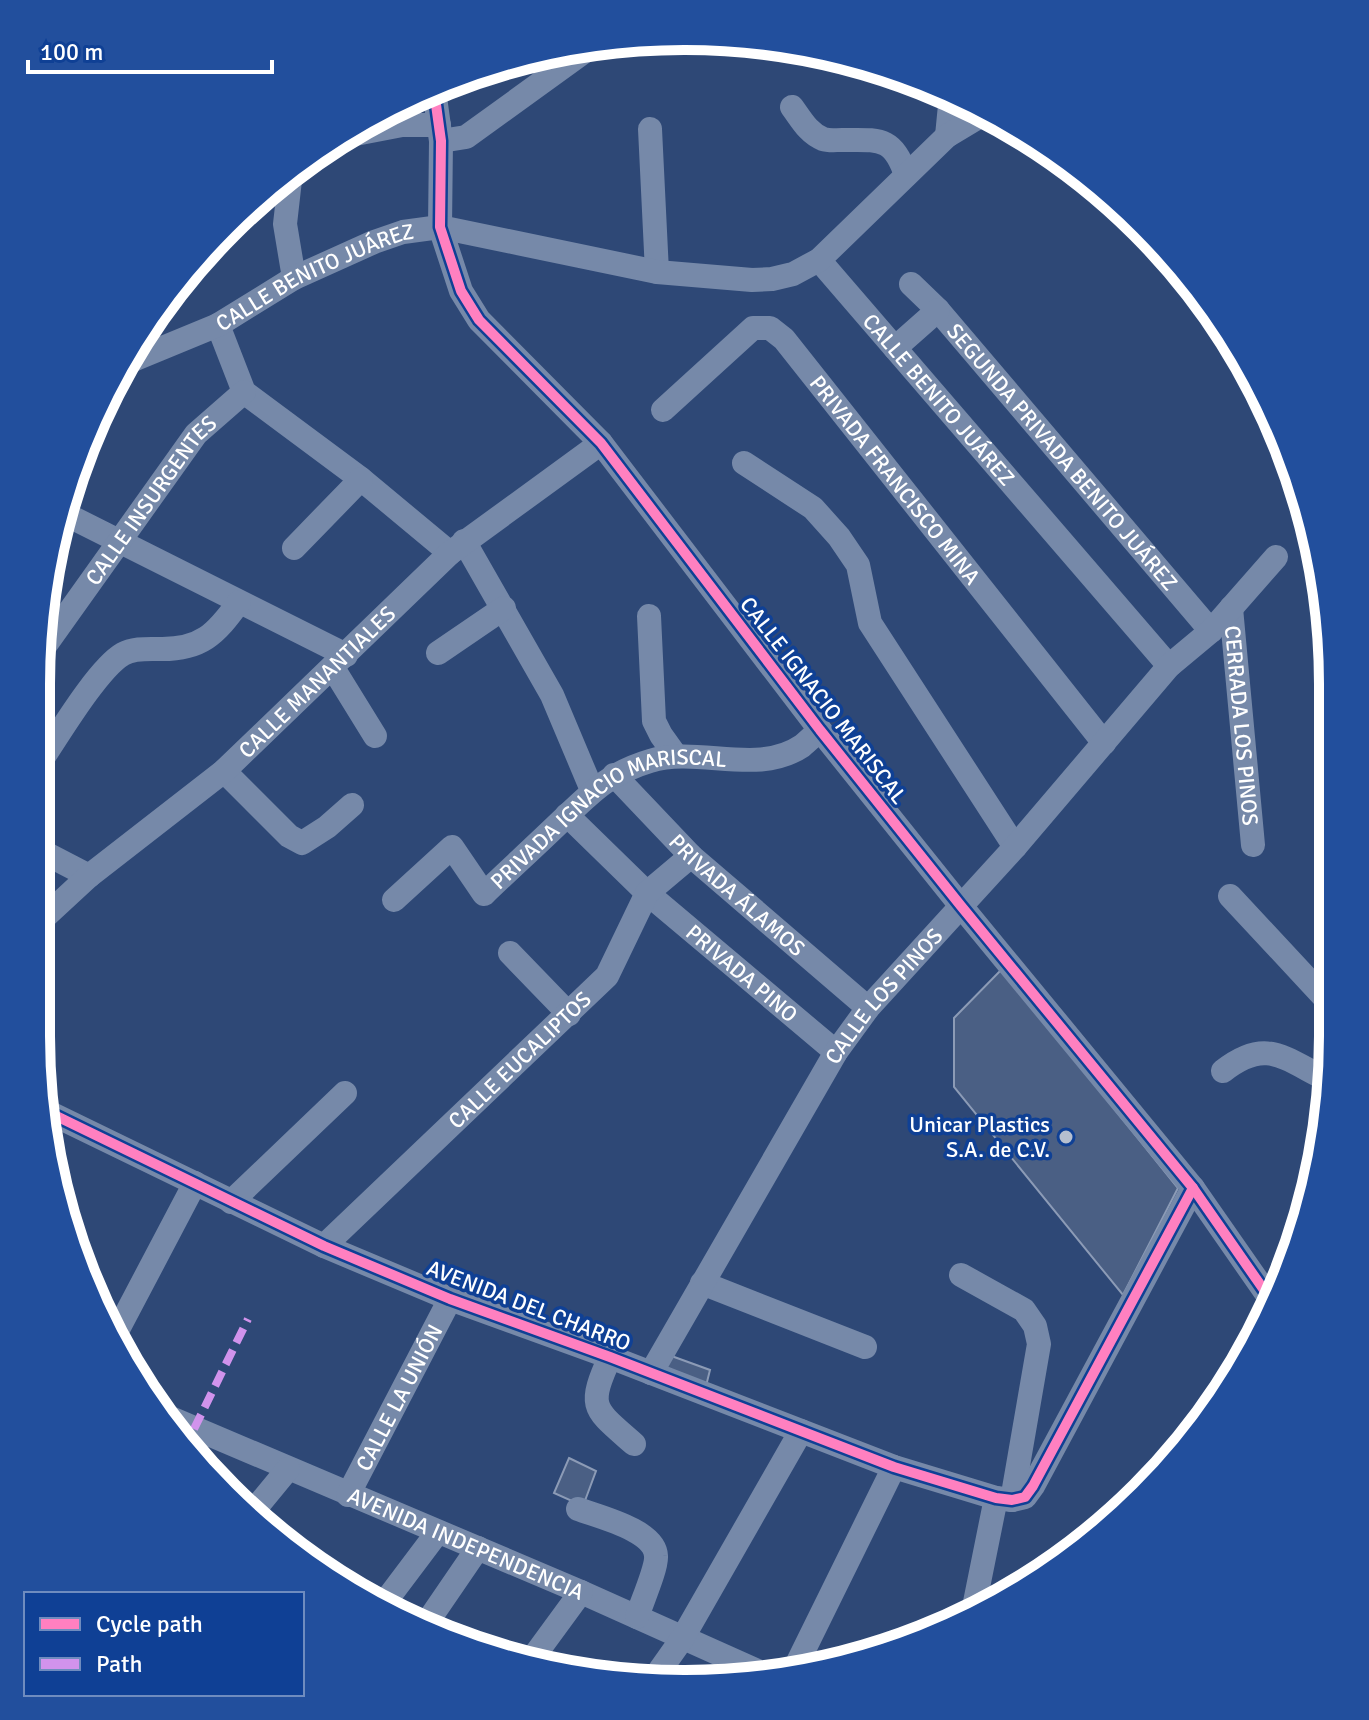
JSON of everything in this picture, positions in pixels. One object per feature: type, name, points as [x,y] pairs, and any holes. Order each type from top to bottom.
[{"type":"street","points":[[376,130],[402,125],[466,137],[572,60]]},
{"type":"street","name":"CALLE IGNACIO MARISCAL","points":[[436,101],[440,133],[440,227],[461,291],[479,320],[601,443],[820,730],[1193,1188],[1265,1291]]},
{"type":"street","points":[[792,107],[811,132],[826,140],[873,140],[889,144],[899,154],[906,175]]},
{"type":"street","points":[[947,136],[950,108]]},
{"type":"street","points":[[819,260],[947,136],[974,120]]},
{"type":"street","points":[[650,129],[657,272]]},
{"type":"street","points":[[289,188],[285,224],[294,278]]},
{"type":"street","name":"CALLE BENITO JUÁREZ","points":[[142,357],[218,325],[294,278],[403,232],[440,227],[657,272],[752,280],[793,274],[819,260],[1169,666]]},
{"type":"street","name":"SEGUNDA PRIVADA BENITO JUÁREZ","points":[[911,284],[938,310],[1211,631]]},
{"type":"street","points":[[895,348],[938,310]]},
{"type":"street","points":[[218,325],[244,392],[457,547],[504,608],[552,695],[592,790]]},
{"type":"street","name":"PRIVADA FRANCISCO MINA","points":[[663,410],[753,328],[770,328],[784,339],[1104,743]]},
{"type":"street","name":"CALLE INSURGENTES","points":[[52,636],[196,434],[244,392]]},
{"type":"street","name":"CALLE MANANTIALES","points":[[50,912],[89,876],[224,771],[457,547],[601,443]]},
{"type":"street","points":[[744,463],[813,508],[839,537],[858,565],[870,623],[1015,847]]},
{"type":"street","points":[[294,548],[361,479]]},
{"type":"street","points":[[73,518],[239,602],[339,662],[375,736]]},
{"type":"street","name":"CALLE LOS PINOS","points":[[651,1373],[836,1052],[868,1008],[1015,847],[1169,666],[1211,631],[1276,557]]},
{"type":"street","points":[[50,748],[105,668],[125,653],[143,649],[174,650],[200,644],[220,629],[239,602]]},
{"type":"street","points":[[438,653],[504,608]]},
{"type":"street","name":"CERRADA LOS PINOS","points":[[1231,608],[1253,845]]},
{"type":"street","points":[[649,616],[654,721],[676,756]]},
{"type":"street","name":"PRIVADA IGNACIO MARISCAL","points":[[394,900],[452,847],[484,894],[592,790],[614,775],[652,760],[676,756],[753,760],[777,757],[800,747],[820,730]]},
{"type":"street","points":[[224,771],[289,836],[302,843],[352,805]]},
{"type":"street","name":"PRIVADA ÁLAMOS","points":[[614,775],[691,856],[868,1008]]},
{"type":"street","name":"PRIVADA PINO","points":[[567,815],[647,893],[836,1052]]},
{"type":"street","points":[[50,856],[89,876]]},
{"type":"street","name":"CALLE EUCALIPTOS","points":[[324,1246],[607,976],[647,893],[691,856]]},
{"type":"street","points":[[1230,896],[1319,992]]},
{"type":"street","points":[[510,953],[569,1014]]},
{"type":"street","points":[[1223,1071],[1241,1057],[1264,1051],[1318,1075]]},
{"type":"street","points":[[231,1202],[345,1093]]},
{"type":"street","name":"AVENIDA DEL CHARRO","points":[[55,1115],[324,1246],[450,1299],[894,1467],[1004,1499]]},
{"type":"street","points":[[120,1325],[195,1183]]},
{"type":"street","points":[[1004,1499],[1025,1497],[1033,1486],[1193,1188]]},
{"type":"street","points":[[961,1275],[1024,1310],[1035,1326],[1039,1344],[1004,1499],[977,1599]]},
{"type":"street","points":[[702,1283],[865,1347]]},
{"type":"street","name":"CALLE LA UNIÓN","points":[[348,1495],[450,1299]]},
{"type":"street","points":[[610,1357],[595,1390],[596,1403],[603,1416],[634,1444]]},
{"type":"street","name":"AVENIDA INDEPENDENCIA","points":[[185,1426],[581,1592],[747,1667]]},
{"type":"street","points":[[660,1669],[682,1639],[801,1431]]},
{"type":"street","points":[[799,1660],[894,1467]]},
{"type":"street","points":[[258,1505],[288,1469]]},
{"type":"street","points":[[578,1509],[642,1534],[652,1544],[656,1557],[637,1617]]},
{"type":"street","points":[[389,1597],[437,1533]]},
{"type":"street","points":[[431,1617],[478,1548]]},
{"type":"street","points":[[537,1652],[581,1592]]},
{"type":"building","name":"Unicar Plastics S.A. de C.V.","points":[[1002,969],[1178,1188],[1123,1295],[954,1087],[954,1018]]},
{"type":"building","points":[[666,1354],[710,1370],[706,1386],[659,1367]]},
{"type":"building","points":[[569,1458],[596,1471],[583,1506],[554,1493]]},
{"type":"marked path","points":[[194,1429],[248,1319]]},
{"type":"cycle path","points":[[435,101],[441,141],[440,227],[461,291],[479,320],[601,443],[820,730],[1193,1188],[1265,1291]]},
{"type":"cycle path","points":[[55,1115],[324,1246],[450,1299],[894,1467],[1012,1500],[1025,1497],[1033,1486],[1193,1188]]},
{"type":"place","name":"Unicar Plastics S.A. de C.V.","points":[[1066,1137]]}]
